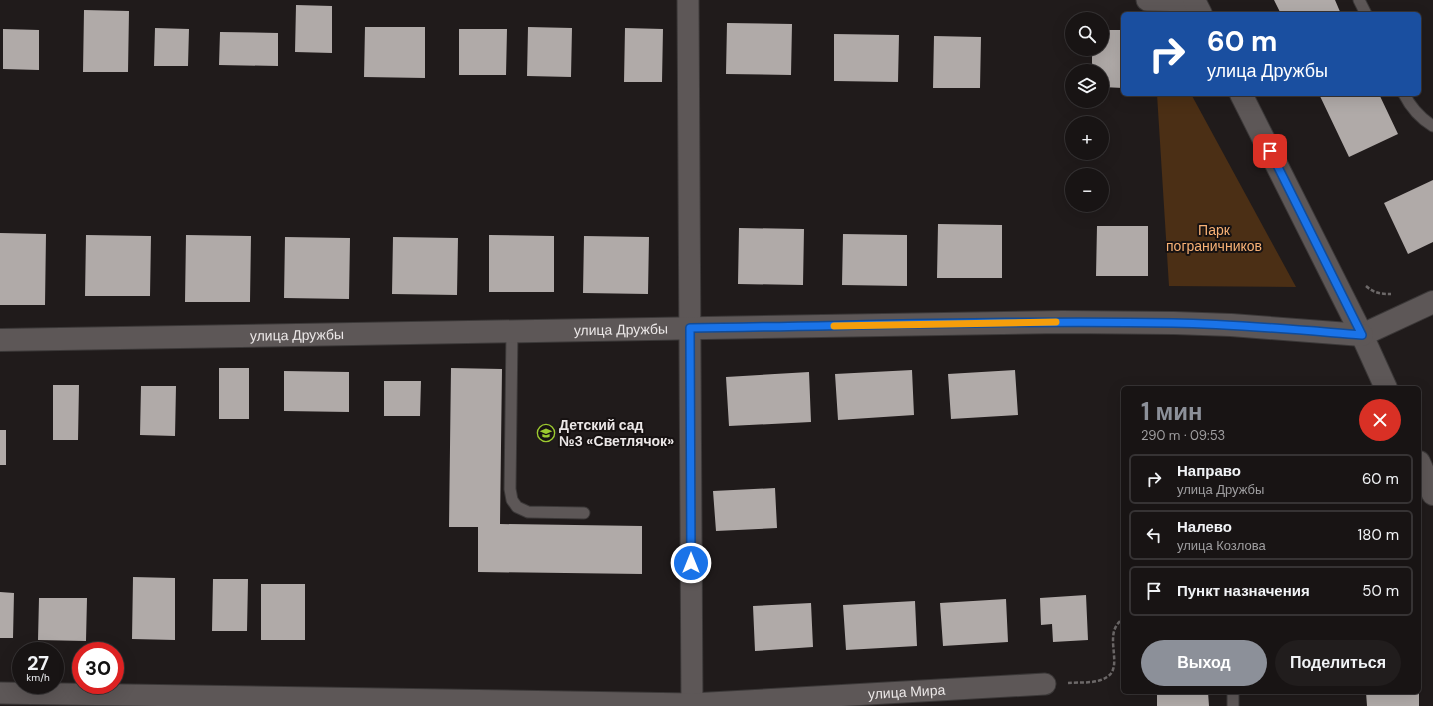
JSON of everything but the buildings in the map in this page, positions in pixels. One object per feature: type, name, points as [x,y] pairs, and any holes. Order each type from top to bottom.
[{"type":"street","points":[[688,0],[692,705]]},
{"type":"street","points":[[1147,0],[1197,5]]},
{"type":"street","points":[[1242,96],[1362,335],[1385,386]]},
{"type":"street","points":[[1362,335],[1433,302]]},
{"type":"street","name":"улица Дружбы","points":[[0,340],[1062,322],[1231,325],[1362,335]]},
{"type":"street","points":[[1421,467],[1433,494]]},
{"type":"street","name":"улица Мира","points":[[0,693],[692,705],[1045,684]]},
{"type":"lane","points":[[1359,0],[1365,12]]},
{"type":"lane","points":[[1405,96],[1423,120],[1433,126]]},
{"type":"lane","points":[[512,331],[510,489],[512,500],[518,507],[528,512],[584,513]]},
{"type":"lane","points":[[1233,694],[1233,706]]},
{"type":"path","points":[[1362,282],[1371,290],[1380,294],[1397,294]]},
{"type":"path","points":[[1045,684],[1098,681],[1108,677],[1113,670],[1112,634],[1115,625],[1121,620]]},
{"type":"green space","name":"Парк пограничников","points":[[1157,96],[1192,96],[1296,287],[1169,286]]},
{"type":"slow traffic","points":[[834,326],[1056,322]]},
{"type":"place","name":"Детский сад №3 «Светлячок»","points":[[546,433]]},
{"type":"route","points":[[691,563],[690,328],[1062,322],[1174,323],[1231,325],[1362,335],[1270,151]]}]
